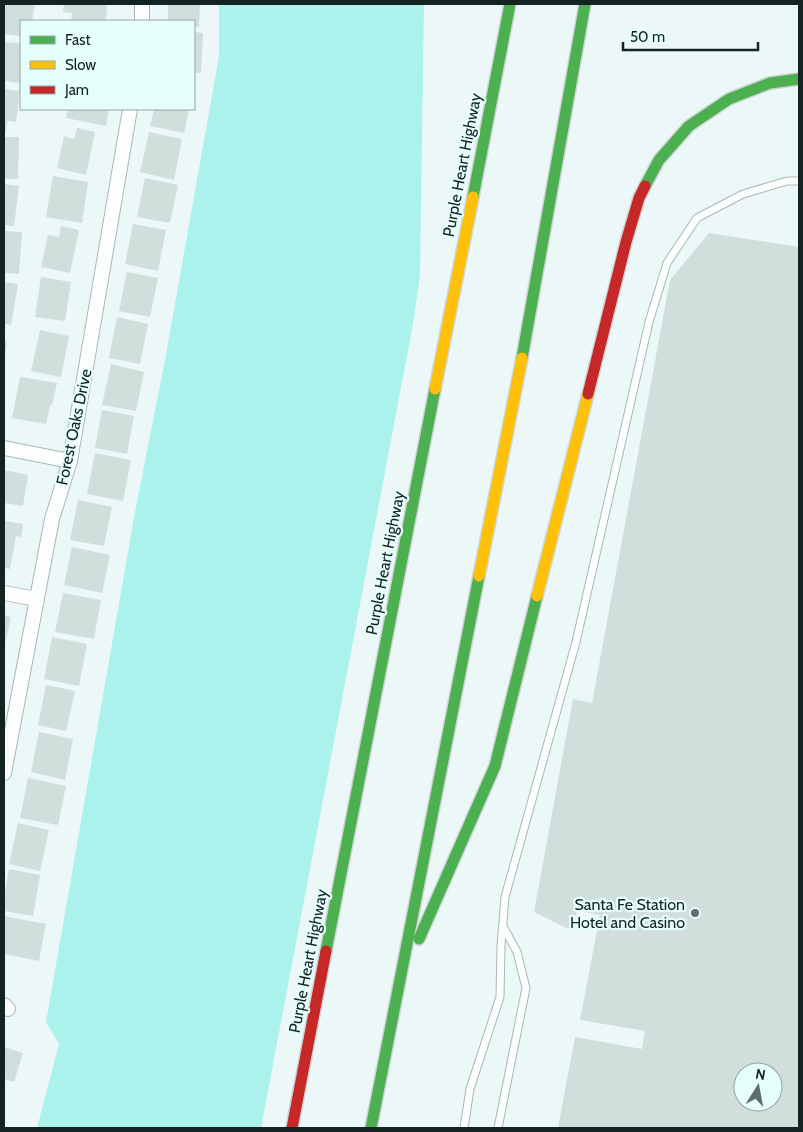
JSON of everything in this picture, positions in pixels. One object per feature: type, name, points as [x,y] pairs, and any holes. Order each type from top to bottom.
[{"type":"highway","name":"Purple Heart Highway","points":[[292,1128],[510,4]]},
{"type":"highway","points":[[371,1128],[528,326],[585,4]]},
{"type":"highway","points":[[399,986],[495,766],[621,260],[639,198],[659,160],[689,126],[729,99],[770,83],[799,79]]},
{"type":"street","points":[[142,4],[142,20]]},
{"type":"street","name":"Forest Oaks Drive","points":[[4,773],[7,739],[52,519],[70,460],[130,110]]},
{"type":"street","points":[[4,448],[70,460]]},
{"type":"street","points":[[4,593],[37,599]]},
{"type":"lane","points":[[464,1128],[470,1089],[500,997],[505,897],[576,642],[649,322],[667,264],[697,218],[743,194],[787,181],[799,181]]},
{"type":"lane","points":[[498,1128],[526,988],[517,952],[503,925]]},
{"type":"shaded area","points":[[219,4],[424,4],[420,275],[413,324],[261,1128],[37,1128],[59,1044],[46,1022],[135,512],[165,360],[219,56]]},
{"type":"building","points":[[4,4],[35,4],[32,20],[20,20],[20,36],[4,34]]},
{"type":"building","points":[[64,4],[107,4],[106,20],[71,20],[72,13],[63,12]]},
{"type":"building","points":[[168,4],[200,4],[199,27],[195,26],[195,20],[168,20]]},
{"type":"building","points":[[195,32],[203,33],[201,73],[195,73]]},
{"type":"building","points":[[4,42],[20,43],[20,83],[4,81]]},
{"type":"building","points":[[4,89],[20,91],[16,122],[7,121],[6,132],[4,132]]},
{"type":"building","points":[[68,110],[109,110],[106,126],[66,118]]},
{"type":"building","points":[[154,110],[189,110],[184,133],[150,126]]},
{"type":"building","points":[[77,128],[95,132],[86,175],[57,168],[64,136],[74,139]]},
{"type":"building","points":[[149,132],[182,139],[174,180],[140,172]]},
{"type":"building","points":[[4,137],[19,137],[18,179],[4,179]]},
{"type":"building","points":[[53,176],[88,182],[82,223],[46,217]]},
{"type":"building","points":[[145,178],[178,185],[170,223],[137,217]]},
{"type":"building","points":[[4,184],[19,186],[14,226],[4,225]]},
{"type":"building","points":[[133,224],[166,230],[158,271],[125,264]]},
{"type":"building","points":[[61,226],[79,230],[70,273],[41,267],[48,235],[59,237]]},
{"type":"building","points":[[4,231],[22,232],[19,274],[4,273]]},
{"type":"building","points":[[709,233],[799,247],[799,1128],[558,1128],[575,1037],[642,1049],[645,1031],[580,1020],[600,915],[578,911],[568,929],[534,912],[573,699],[592,703],[670,280]]},
{"type":"building","points":[[127,272],[158,278],[150,317],[119,311]]},
{"type":"building","points":[[41,277],[71,282],[65,321],[35,317]]},
{"type":"building","points":[[4,282],[18,284],[11,325],[4,324]]},
{"type":"building","points":[[117,317],[148,324],[140,364],[109,358]]},
{"type":"building","points":[[40,330],[69,336],[61,377],[31,371]]},
{"type":"building","points":[[4,341],[7,341],[5,356],[4,356]]},
{"type":"building","points":[[111,364],[144,372],[136,411],[102,405]]},
{"type":"building","points":[[20,377],[57,383],[46,424],[12,418]]},
{"type":"building","points":[[102,410],[134,416],[127,454],[95,448]]},
{"type":"building","points":[[95,453],[131,460],[123,501],[87,494]]},
{"type":"building","points":[[4,470],[28,475],[23,506],[4,503]]},
{"type":"building","points":[[78,500],[112,507],[104,546],[70,540]]},
{"type":"building","points":[[4,521],[23,524],[21,537],[16,536],[10,569],[4,568]]},
{"type":"building","points":[[72,547],[110,555],[102,593],[64,585]]},
{"type":"building","points":[[63,593],[101,600],[94,639],[55,632]]},
{"type":"building","points":[[4,615],[11,617],[5,644],[4,644]]},
{"type":"building","points":[[52,637],[87,644],[79,686],[44,679]]},
{"type":"building","points":[[46,685],[75,691],[66,731],[38,725]]},
{"type":"building","points":[[39,732],[73,739],[65,780],[31,772]]},
{"type":"building","points":[[28,778],[66,786],[58,825],[20,818]]},
{"type":"building","points":[[18,823],[49,830],[40,871],[9,864]]},
{"type":"building","points":[[9,869],[40,875],[33,916],[4,911]]},
{"type":"building","points":[[4,916],[46,924],[39,961],[4,954]]},
{"type":"building","points":[[4,1047],[23,1053],[14,1082],[4,1079]]},
{"type":"traffic: fast","points":[[473,197],[510,4]]},
{"type":"traffic: fast","points":[[522,358],[585,4]]},
{"type":"traffic: fast","points":[[645,186],[659,160],[689,126],[729,99],[770,83],[799,79]]},
{"type":"traffic: fast","points":[[326,951],[435,389]]},
{"type":"traffic: fast","points":[[371,1128],[479,576]]},
{"type":"traffic: fast","points":[[419,939],[495,766],[537,596]]},
{"type":"traffic: slow","points":[[435,389],[473,197]]},
{"type":"traffic: slow","points":[[479,576],[522,358]]},
{"type":"traffic: slow","points":[[537,596],[588,394]]},
{"type":"traffic: jam","points":[[588,394],[626,242],[639,198],[645,186]]},
{"type":"traffic: jam","points":[[292,1128],[326,951]]},
{"type":"place","name":"Santa Fe Station Hotel and Casino","points":[[695,913]]}]
